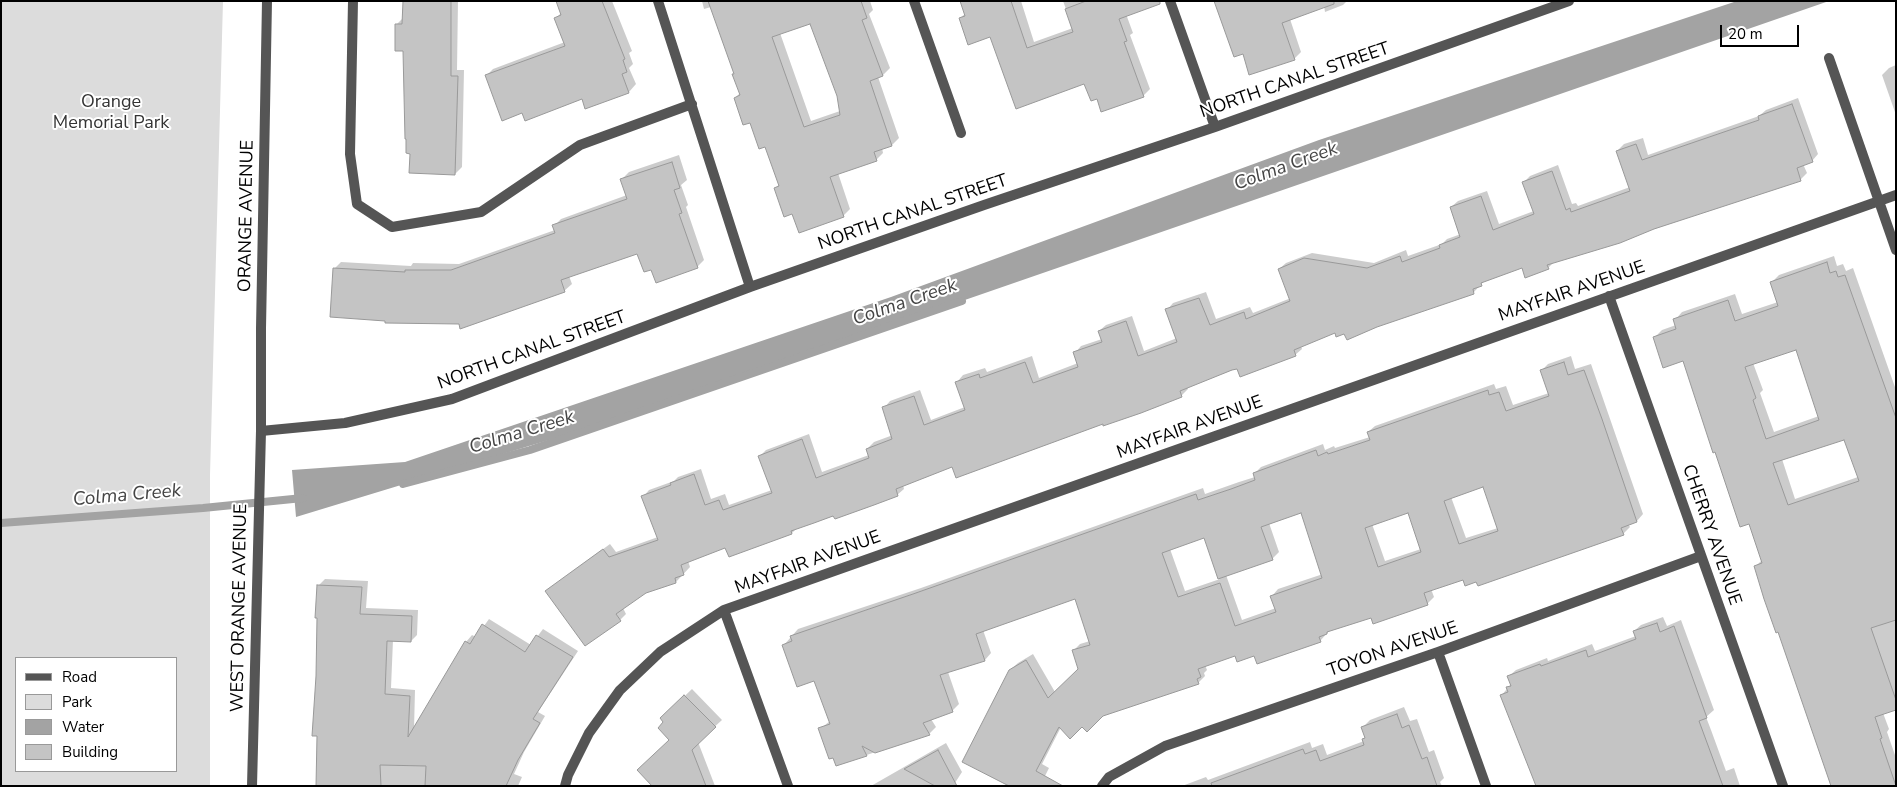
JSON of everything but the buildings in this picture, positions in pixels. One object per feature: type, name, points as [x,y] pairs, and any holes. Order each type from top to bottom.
[{"type":"street","name":"ORANGE AVENUE","points":[[261,431],[267,1]]},
{"type":"street","points":[[353,1],[350,154],[357,204],[392,227],[481,212],[580,145],[692,104]]},
{"type":"street","points":[[658,1],[750,287]]},
{"type":"street","points":[[914,1],[961,134]]},
{"type":"street","points":[[1170,1],[1215,127]]},
{"type":"street","name":"NORTH CANAL STREET","points":[[261,431],[345,423],[452,399],[750,287],[1215,127],[1569,1]]},
{"type":"street","points":[[1830,58],[1896,250]]},
{"type":"street","name":"MAYFAIR AVENUE","points":[[565,786],[568,775],[590,733],[620,690],[660,652],[724,610],[1896,195]]},
{"type":"street","name":"CHERRY AVENUE","points":[[1609,296],[1783,786]]},
{"type":"street","name":"WEST ORANGE AVENUE","points":[[252,786],[261,431]]},
{"type":"street","name":"TOYON AVENUE","points":[[1102,786],[1109,777],[1164,746],[1438,652],[1701,556]]},
{"type":"street","points":[[724,610],[788,786]]},
{"type":"street","points":[[1438,652],[1486,786]]},
{"type":"green space","name":"Orange Memorial Park","points":[[1,1],[223,1],[210,475],[210,786],[1,786]]},
{"type":"water","points":[[1737,1],[1829,1],[644,411],[296,517],[292,470],[405,462],[891,297],[1319,140]]},
{"type":"waterway","name":"Colma Creek","points":[[403,484],[530,450],[962,301]]},
{"type":"waterway","name":"Colma Creek","points":[[1,523],[203,508],[303,498]]}]
